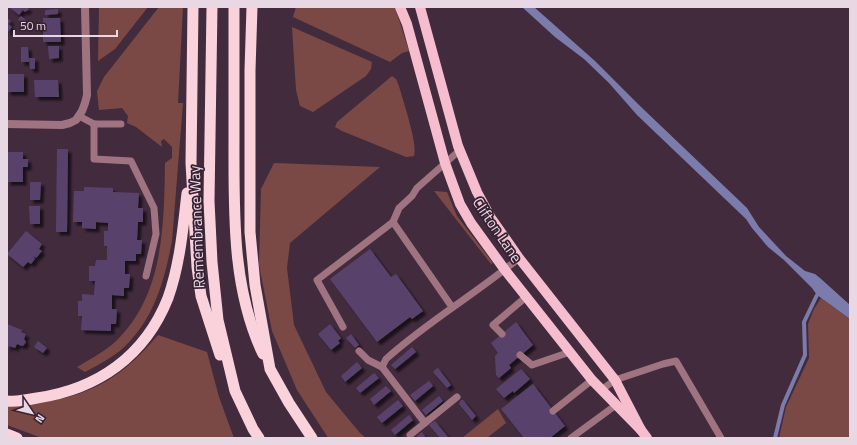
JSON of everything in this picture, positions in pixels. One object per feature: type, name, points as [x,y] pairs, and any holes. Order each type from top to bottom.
[{"type":"highway","points":[[193,7],[191,163],[197,268],[201,296],[220,358],[235,391]]},
{"type":"highway","name":"Remembrance Way","points":[[212,7],[209,201],[212,262],[218,320],[235,391],[253,429],[259,438]]},
{"type":"highway","points":[[234,7],[234,194],[237,250],[241,282],[249,319],[256,340],[289,403],[312,438]]},
{"type":"highway","points":[[252,7],[250,70],[250,232],[255,285],[270,369]]},
{"type":"highway","points":[[7,401],[47,397],[73,390],[96,381],[117,367],[136,349],[154,327],[168,297],[181,250],[191,163]]},
{"type":"highway","points":[[7,434],[16,438]]},
{"type":"main road","name":"Clifton Lane","points":[[400,7],[407,24],[445,163],[460,204],[471,223],[504,270],[592,380],[644,434]]},
{"type":"main road","name":"Clifton Lane","points":[[420,7],[460,150],[476,192],[491,218],[519,258],[615,380],[644,434]]},
{"type":"street","points":[[7,124],[62,125],[76,120],[79,116],[87,94],[85,7]]},
{"type":"lane","points":[[79,116],[94,124],[121,124]]},
{"type":"lane","points":[[94,124],[94,159],[131,161],[154,208],[156,234],[146,276]]},
{"type":"lane","points":[[343,327],[317,280],[393,222],[399,208],[412,196],[417,188],[460,150]]},
{"type":"lane","points":[[393,222],[452,307]]},
{"type":"lane","points":[[382,367],[386,359],[400,346],[519,258]]},
{"type":"lane","points":[[502,334],[493,325],[526,297]]},
{"type":"lane","points":[[359,351],[368,360],[382,367],[425,423]]},
{"type":"lane","points":[[520,355],[532,365],[570,352]]},
{"type":"lane","points":[[601,390],[615,380],[676,361],[721,438]]},
{"type":"lane","points":[[553,411],[592,380]]},
{"type":"lane","points":[[410,435],[457,397]]},
{"type":"lane","points":[[571,438],[616,405]]},
{"type":"shaded area","points":[[99,7],[148,7],[115,49],[98,61]]},
{"type":"shaded area","points":[[159,7],[183,7],[178,103],[183,103],[172,241],[158,294],[147,319],[120,351],[109,359],[85,372],[77,367],[100,354],[110,346],[120,337],[135,319],[153,278],[159,255],[164,209],[165,163],[172,158],[172,147],[164,139],[161,141],[162,147],[136,127],[127,123],[128,116],[122,108],[99,110],[97,91],[104,77]]},
{"type":"shaded area","points":[[296,7],[395,7],[409,51],[402,53],[390,62],[293,17]]},
{"type":"shaded area","points":[[292,27],[372,62],[371,69],[366,76],[313,112],[300,106],[296,90]]},
{"type":"shaded area","points":[[392,76],[396,79],[399,86],[410,122],[415,150],[414,156],[406,157],[335,127],[337,122]]},
{"type":"shaded area","points":[[274,163],[380,167],[290,243],[287,268],[294,325],[326,392],[360,433],[366,438],[328,438],[297,390],[272,331],[259,265],[261,189]]},
{"type":"shaded area","points":[[434,191],[447,192],[457,216],[493,263],[491,264]]},
{"type":"shaded area","points":[[821,298],[850,319],[850,438],[779,438],[786,407],[809,358],[808,324],[814,309]]},
{"type":"shaded area","points":[[158,335],[207,352],[219,397],[234,438],[42,438],[7,425],[7,405],[44,402],[79,394],[94,388],[108,380],[134,361]]},
{"type":"shaded area","points":[[498,409],[506,423],[487,438],[462,438]]},
{"type":"water","points":[[522,7],[534,7],[595,61],[747,208],[759,227],[786,256],[805,271],[815,274],[850,305],[850,319],[817,295],[784,260],[768,247],[746,219],[637,115],[609,83],[584,59],[555,37]]},
{"type":"building","points":[[9,7],[27,7],[29,9],[25,12],[23,10],[19,15]]},
{"type":"building","points":[[58,9],[58,14],[45,15],[45,10]]},
{"type":"building","points":[[21,16],[31,24],[27,28],[18,20]]},
{"type":"building","points":[[7,18],[11,21],[8,24],[12,27],[7,33]]},
{"type":"building","points":[[43,18],[60,18],[61,42],[43,42],[43,29],[38,29],[38,24],[43,23]]},
{"type":"building","points":[[48,46],[59,46],[59,58],[49,59]]},
{"type":"building","points":[[21,47],[28,47],[29,62],[21,62]]},
{"type":"building","points":[[29,58],[35,58],[35,69],[30,69]]},
{"type":"building","points":[[7,74],[24,74],[24,92],[7,92]]},
{"type":"building","points":[[34,80],[58,80],[59,97],[35,97]]},
{"type":"building","points":[[57,149],[68,149],[67,232],[56,232]]},
{"type":"building","points":[[7,152],[23,152],[23,159],[28,159],[28,167],[23,167],[23,182],[7,182]]},
{"type":"building","points":[[30,182],[41,182],[40,200],[30,200]]},
{"type":"building","points":[[84,187],[113,188],[113,192],[139,193],[138,208],[143,208],[143,222],[138,222],[137,240],[142,240],[141,254],[136,254],[136,261],[125,261],[125,274],[130,274],[129,288],[124,288],[124,296],[112,295],[112,309],[117,309],[116,324],[111,324],[111,331],[81,330],[82,316],[78,316],[78,301],[82,301],[82,294],[94,295],[95,281],[89,281],[89,266],[95,266],[96,260],[107,260],[107,246],[104,246],[104,231],[108,231],[108,223],[96,222],[96,229],[82,228],[82,222],[73,222],[74,191],[84,191]]},
{"type":"building","points":[[29,206],[40,206],[40,224],[30,224]]},
{"type":"building","points":[[26,231],[42,244],[39,249],[42,251],[36,258],[33,256],[35,259],[31,264],[28,262],[23,267],[7,254]]},
{"type":"building","points":[[370,249],[391,277],[396,274],[423,311],[412,319],[410,317],[377,342],[330,279]]},
{"type":"building","points":[[516,322],[533,345],[509,365],[511,368],[499,378],[496,375],[495,356],[498,353],[491,343]]},
{"type":"building","points":[[7,324],[22,330],[21,332],[26,334],[24,339],[26,342],[24,345],[22,346],[17,344],[15,348],[9,346],[7,350]]},
{"type":"building","points":[[330,324],[341,338],[338,341],[340,343],[331,350],[318,334]]},
{"type":"building","points":[[351,334],[359,345],[355,348],[346,338]]},
{"type":"building","points":[[38,341],[47,348],[43,353],[34,347]]},
{"type":"building","points":[[412,347],[416,352],[395,369],[391,365]]},
{"type":"building","points":[[357,362],[362,368],[345,382],[341,376]]},
{"type":"building","points":[[438,368],[451,385],[447,388],[433,372]]},
{"type":"building","points":[[521,369],[530,379],[514,393],[513,391],[504,398],[496,389]]},
{"type":"building","points":[[374,373],[379,378],[360,393],[356,388]]},
{"type":"building","points":[[429,381],[433,386],[415,401],[410,395]]},
{"type":"building","points":[[533,384],[565,426],[550,438],[524,438],[501,409]]},
{"type":"building","points":[[386,386],[391,391],[374,405],[370,399]]},
{"type":"building","points":[[439,396],[443,401],[426,415],[422,410]]},
{"type":"building","points":[[398,400],[403,406],[382,423],[377,417]]},
{"type":"building","points":[[461,400],[463,400],[476,416],[472,420],[459,404]]},
{"type":"building","points":[[409,415],[413,420],[395,435],[391,430]]},
{"type":"building","points":[[435,421],[448,437],[447,438],[440,438],[429,425]]},
{"type":"building","points":[[422,432],[426,438],[418,438],[417,436]]},
{"type":"waterway","points":[[775,438],[783,405],[805,355],[804,322],[817,295]]}]
